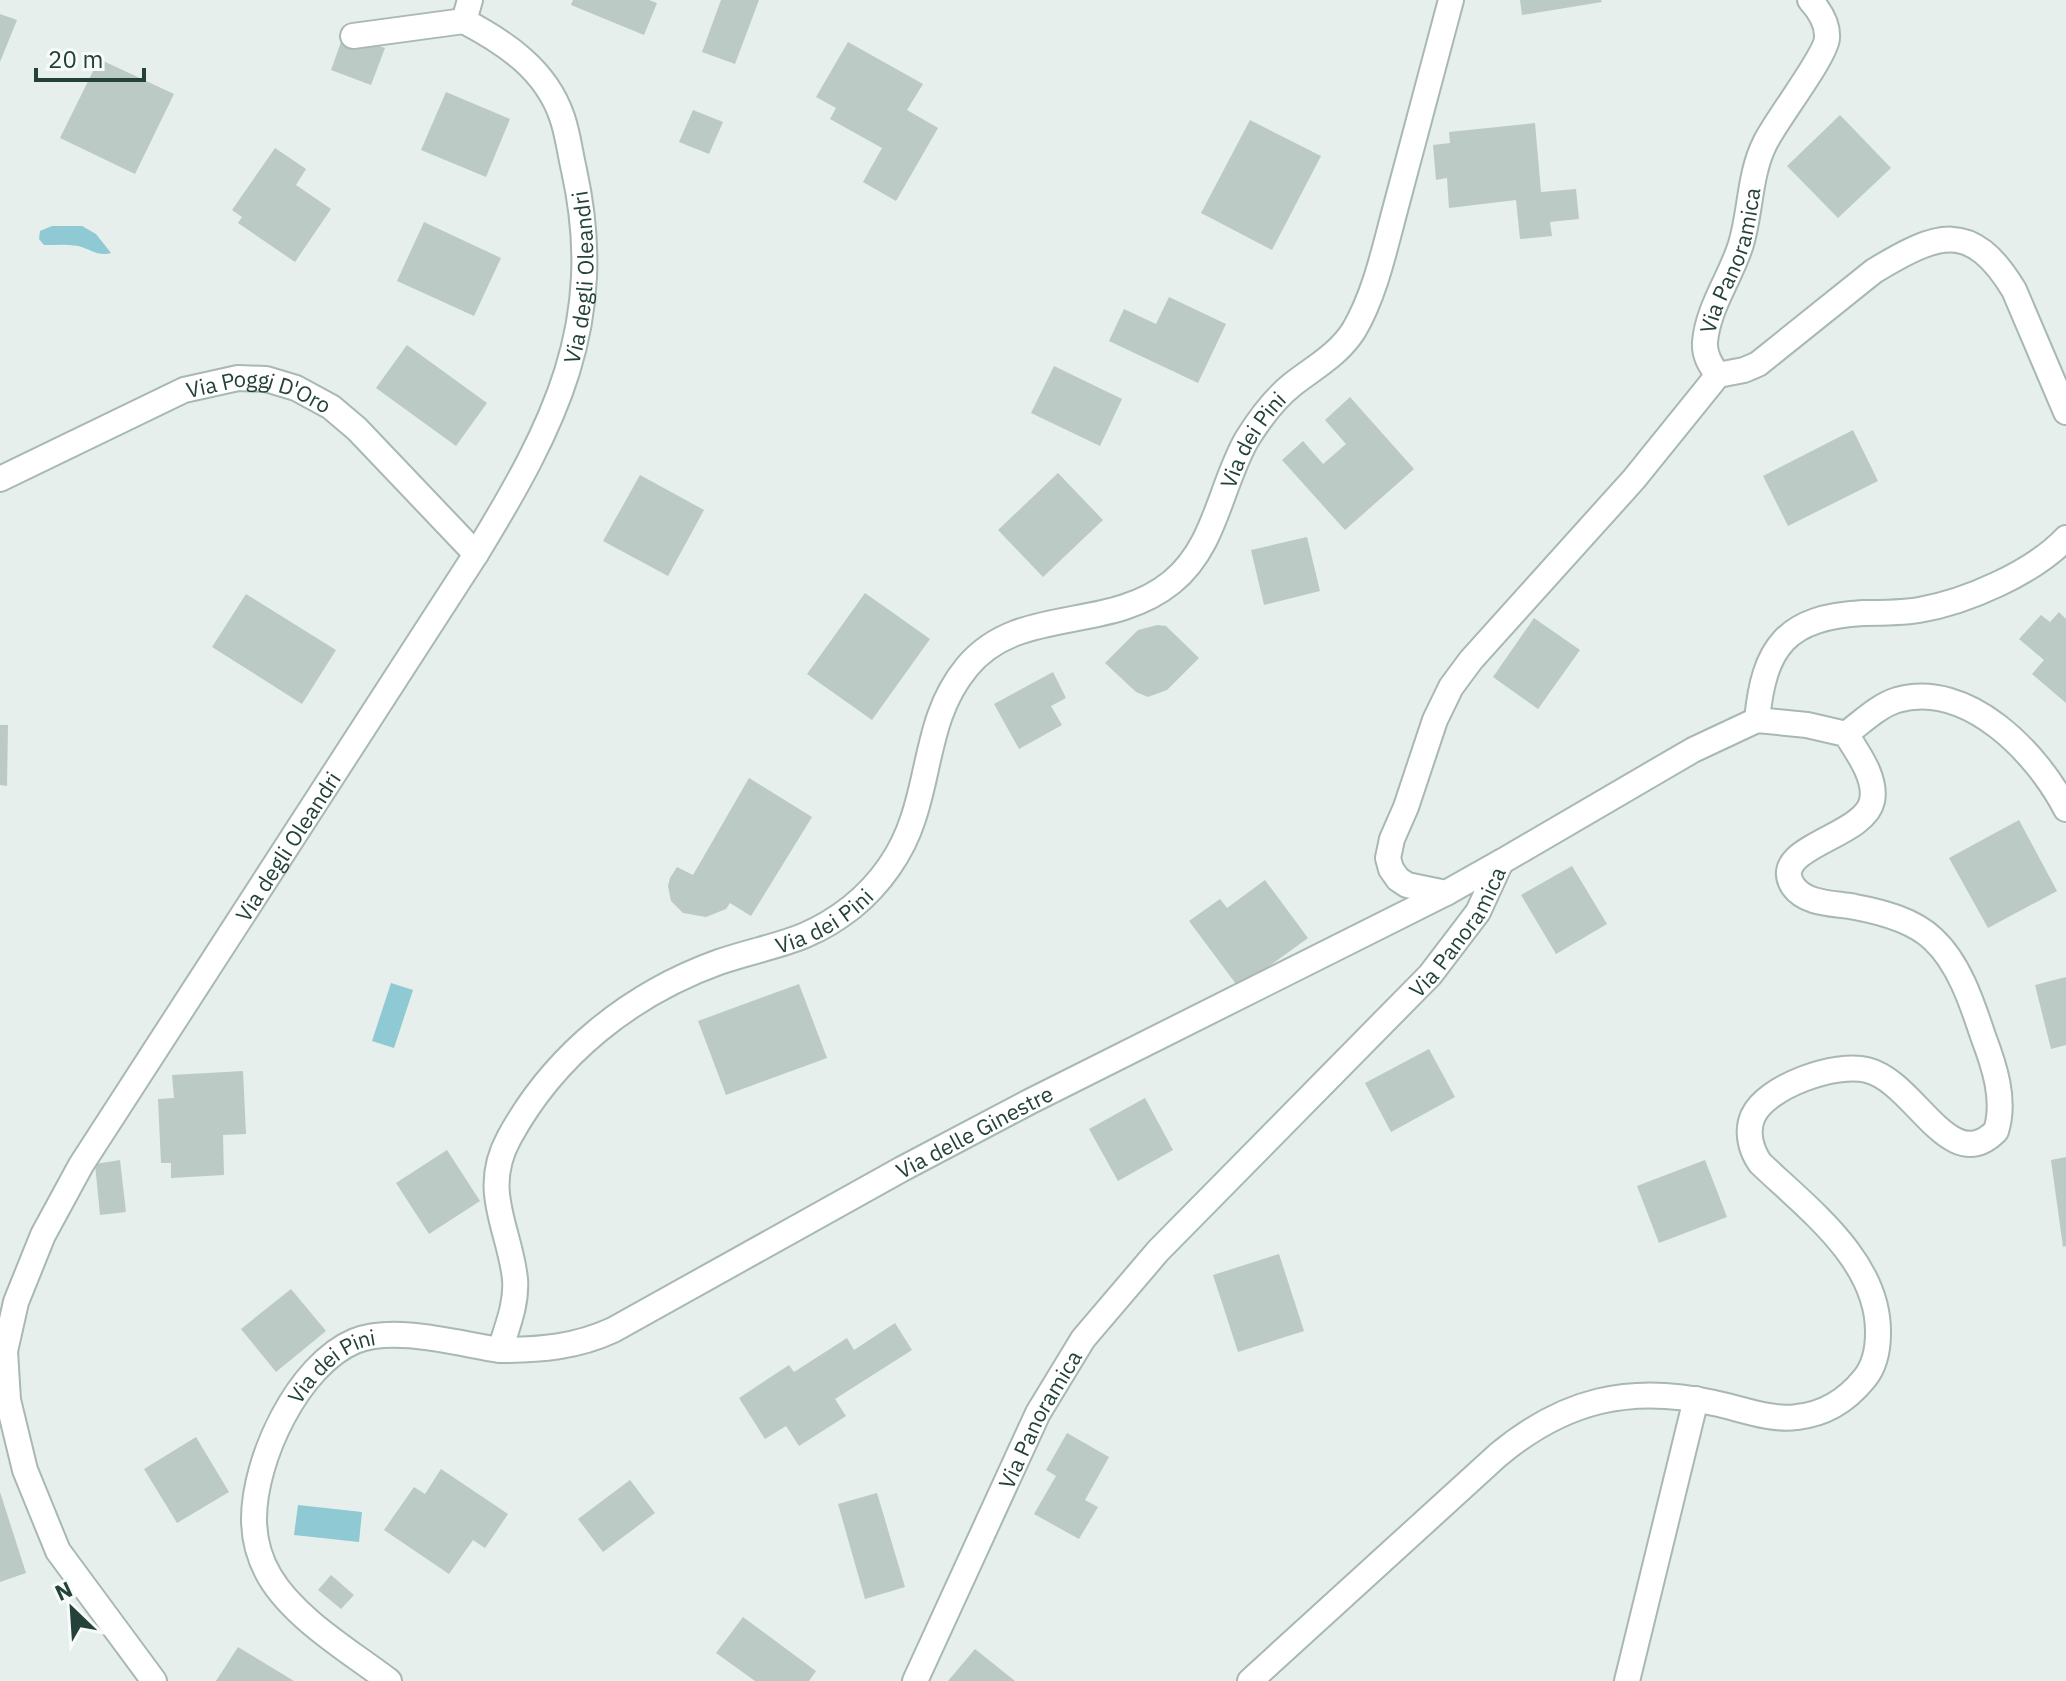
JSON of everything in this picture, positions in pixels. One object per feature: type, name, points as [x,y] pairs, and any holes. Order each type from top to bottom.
[{"type":"street","name":"Via dei Pini","points":[[389,1681],[294,1608],[270,1576],[257,1546],[254,1518],[268,1453],[291,1401],[330,1357],[356,1341],[394,1335],[500,1350],[516,1295],[515,1277],[498,1207],[499,1167],[508,1139],[562,1062],[614,1017],[643,999],[698,970],[812,933],[867,893],[893,862],[907,834],[926,757],[946,699],[975,657],[1022,630],[1102,615],[1145,601],[1176,579],[1189,565],[1211,528],[1242,449],[1261,418],[1291,386],[1342,346],[1364,310],[1385,249],[1451,0]]},
{"type":"street","name":"Via Panoramica","points":[[1501,862],[1446,893],[1407,885],[1398,879],[1388,858],[1435,720],[1451,687],[1480,649],[1648,463],[1718,375],[1705,352],[1705,339],[1713,311],[1742,243],[1759,155],[1784,108],[1821,54],[1827,38],[1821,16],[1810,0]]},
{"type":"street","points":[[353,36],[467,11]]},
{"type":"street","name":"Via degli Oleandri","points":[[154,1681],[107,1614],[65,1563],[38,1504],[15,1437],[8,1400],[5,1351],[16,1302],[43,1235],[81,1165],[476,554],[542,435],[575,348],[585,290],[585,235],[562,116],[548,89],[517,53],[467,11]]},
{"type":"street","points":[[1718,375],[1735,373],[1758,364],[1874,271],[1895,258],[1931,243],[1955,238],[1977,247],[1991,257],[2003,272],[2014,290],[2066,412]]},
{"type":"street","name":"Via Poggi D'Oro","points":[[0,479],[184,390],[224,379],[266,379],[296,388],[331,407],[357,429],[476,554]]},
{"type":"street","points":[[1757,720],[1766,669],[1777,646],[1793,632],[1833,617],[1901,613],[1950,602],[2006,579],[2066,538]]},
{"type":"street","points":[[1846,734],[1881,707],[1900,699],[1946,701],[1982,716],[2017,741],[2044,773],[2066,809]]},
{"type":"street","points":[[1250,1681],[1464,1486],[1529,1431],[1564,1412],[1640,1394],[1696,1399],[1792,1418],[1815,1414],[1837,1404],[1857,1388],[1870,1371],[1877,1351],[1879,1327],[1874,1301],[1860,1271],[1834,1235],[1760,1163],[1753,1152],[1750,1126],[1760,1105],[1770,1097],[1819,1073],[1850,1068],[1867,1070],[1893,1082],[1939,1130],[1955,1142],[1982,1142],[1996,1131],[2000,1119],[1997,1086],[1985,1040],[1966,991],[1939,945],[1916,927],[1897,918],[1805,897],[1793,887],[1789,878],[1790,867],[1796,859],[1808,849],[1854,825],[1872,801],[1867,772],[1846,734],[1807,725],[1757,720],[1693,750],[1501,862]]},
{"type":"street","name":"Via Panoramica","points":[[915,1681],[1038,1413],[1060,1372],[1083,1339],[1158,1251],[1430,975],[1478,912],[1501,862]]},
{"type":"street","name":"Via delle Ginestre","points":[[500,1350],[558,1348],[613,1330],[973,1131],[1446,893]]},
{"type":"street","points":[[1627,1681],[1696,1399]]},
{"type":"water","points":[[52,226],[82,226],[96,234],[111,253],[98,253],[74,245],[44,245],[39,239],[40,231]]},
{"type":"water","points":[[391,983],[413,990],[394,1048],[372,1041]]},
{"type":"water","points":[[298,1505],[362,1512],[359,1542],[294,1535]]},
{"type":"building","points":[[573,0],[649,0],[657,3],[644,35],[571,5]]},
{"type":"building","points":[[721,0],[759,0],[735,64],[702,52]]},
{"type":"building","points":[[1520,0],[1601,0],[1602,2],[1522,15]]},
{"type":"building","points":[[0,14],[17,20],[0,62]]},
{"type":"building","points":[[364,40],[385,48],[371,85],[331,70],[341,42],[360,49]]},
{"type":"building","points":[[848,42],[923,84],[907,110],[938,128],[896,201],[863,182],[882,148],[830,119],[836,108],[816,97]]},
{"type":"building","points":[[99,59],[174,94],[135,174],[60,138]]},
{"type":"building","points":[[446,92],[510,119],[486,177],[421,150]]},
{"type":"building","points":[[693,110],[723,122],[709,154],[679,142]]},
{"type":"building","points":[[1840,115],[1891,168],[1838,218],[1787,166]]},
{"type":"building","points":[[1250,120],[1321,156],[1272,250],[1201,213]]},
{"type":"building","points":[[1535,123],[1541,192],[1576,189],[1579,219],[1550,222],[1552,236],[1520,239],[1516,200],[1449,208],[1447,178],[1436,180],[1433,145],[1450,143],[1449,132]]},
{"type":"building","points":[[275,148],[306,169],[296,185],[331,209],[295,262],[238,223],[242,217],[232,210]]},
{"type":"building","points":[[424,222],[501,258],[474,316],[397,281]]},
{"type":"building","points":[[1169,297],[1226,324],[1198,383],[1109,341],[1124,309],[1156,324]]},
{"type":"building","points":[[407,345],[487,403],[456,446],[376,388]]},
{"type":"building","points":[[1054,366],[1122,399],[1100,446],[1031,413]]},
{"type":"building","points":[[1350,397],[1414,469],[1345,530],[1282,460],[1303,441],[1323,464],[1346,444],[1325,420]]},
{"type":"building","points":[[1853,430],[1878,481],[1788,526],[1763,476]]},
{"type":"building","points":[[1058,473],[1103,520],[1043,577],[998,530]]},
{"type":"building","points":[[640,475],[704,510],[668,576],[603,541]]},
{"type":"building","points":[[1307,537],[1320,591],[1264,605],[1251,550]]},
{"type":"building","points":[[865,593],[930,639],[872,720],[807,674]]},
{"type":"building","points":[[246,594],[336,650],[302,704],[212,647]]},
{"type":"building","points":[[2059,612],[2066,619],[2066,703],[2032,674],[2044,660],[2019,639],[2041,615],[2050,622]]},
{"type":"building","points":[[1534,618],[1580,650],[1538,709],[1493,677]]},
{"type":"building","points":[[1166,626],[1199,658],[1167,690],[1148,697],[1136,692],[1105,663],[1138,630]]},
{"type":"building","points":[[1053,672],[1066,698],[1051,706],[1062,725],[1019,749],[994,704]]},
{"type":"building","points":[[0,725],[8,725],[7,786],[0,785]]},
{"type":"building","points":[[749,778],[812,817],[751,916],[730,903],[726,909],[706,917],[683,913],[671,901],[670,878],[677,867],[693,875]]},
{"type":"building","points":[[2019,820],[2057,891],[1988,928],[1949,858]]},
{"type":"building","points":[[1572,866],[1607,924],[1556,954],[1521,895]]},
{"type":"building","points":[[1265,880],[1308,938],[1239,988],[1189,921],[1220,899],[1227,908]]},
{"type":"building","points":[[2066,977],[2066,1045],[2051,1049],[2035,985]]},
{"type":"building","points":[[799,984],[827,1058],[726,1095],[698,1021]]},
{"type":"building","points":[[1429,1049],[1455,1097],[1391,1132],[1365,1083]]},
{"type":"building","points":[[243,1071],[246,1134],[223,1135],[224,1175],[171,1178],[171,1163],[161,1163],[158,1099],[174,1098],[172,1075]]},
{"type":"building","points":[[1145,1098],[1173,1150],[1118,1181],[1089,1129]]},
{"type":"building","points":[[447,1150],[480,1201],[429,1234],[396,1183]]},
{"type":"building","points":[[2066,1157],[2066,1246],[2063,1247],[2051,1160]]},
{"type":"building","points":[[120,1160],[126,1212],[100,1215],[95,1164]]},
{"type":"building","points":[[1705,1160],[1727,1217],[1659,1243],[1637,1186]]},
{"type":"building","points":[[1279,1254],[1304,1331],[1238,1352],[1213,1275]]},
{"type":"building","points":[[291,1289],[326,1331],[276,1372],[241,1329]]},
{"type":"building","points":[[895,1323],[912,1350],[835,1399],[846,1416],[799,1446],[786,1426],[765,1439],[739,1398],[789,1365],[794,1372],[847,1338],[854,1350]]},
{"type":"building","points":[[1067,1433],[1109,1457],[1085,1500],[1098,1507],[1079,1539],[1034,1514],[1056,1476],[1046,1470]]},
{"type":"building","points":[[196,1437],[229,1492],[177,1523],[144,1469]]},
{"type":"building","points":[[441,1469],[508,1514],[485,1548],[473,1540],[449,1574],[384,1530],[414,1487],[425,1494]]},
{"type":"building","points":[[630,1480],[655,1513],[603,1552],[578,1519]]},
{"type":"building","points":[[0,1492],[26,1573],[0,1582]]},
{"type":"building","points":[[877,1493],[905,1587],[865,1599],[838,1504]]},
{"type":"building","points":[[331,1575],[354,1595],[341,1609],[318,1590]]},
{"type":"building","points":[[743,1617],[816,1671],[809,1681],[755,1681],[716,1653]]},
{"type":"building","points":[[238,1647],[294,1681],[216,1681]]},
{"type":"building","points":[[975,1649],[1015,1681],[948,1681]]}]
